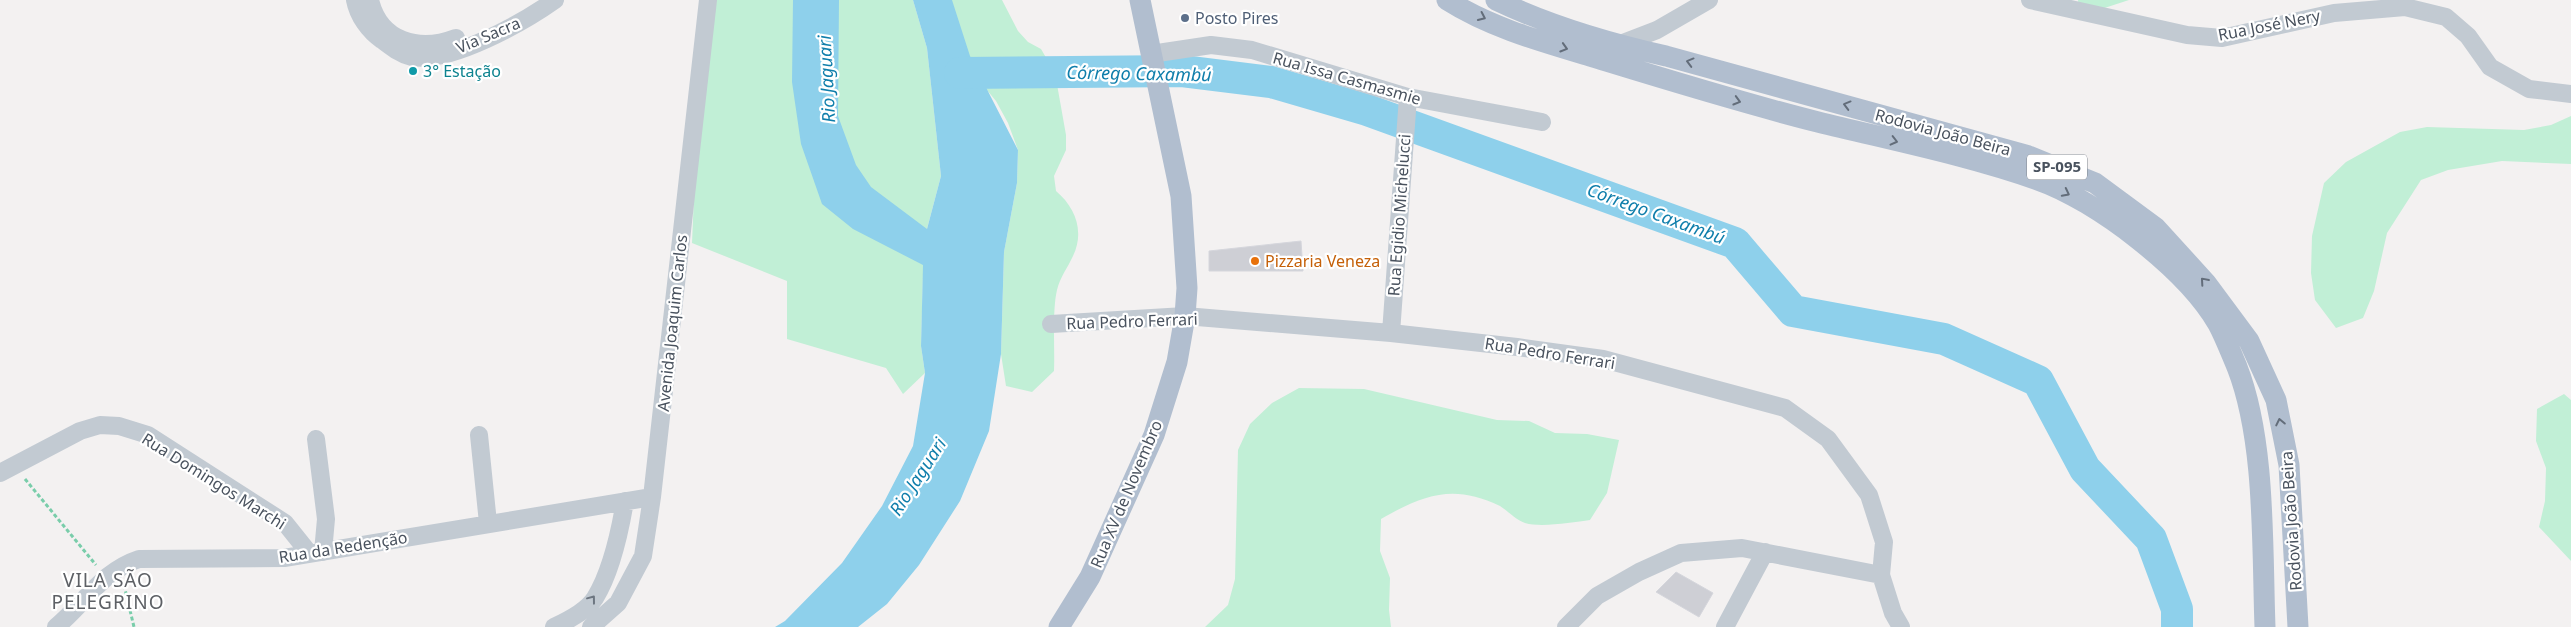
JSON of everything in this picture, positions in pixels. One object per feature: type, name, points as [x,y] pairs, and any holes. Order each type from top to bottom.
[{"type":"main road","name":"Rua XV de Novembro","points":[[1059,627],[1090,577],[1154,435],[1177,362],[1185,316],[1187,288],[1181,196],[1140,0]]},
{"type":"main road","name":"Rodovia João Beira","points":[[1446,0],[1518,34],[1742,103],[1980,162],[2041,180],[2100,211],[2147,245],[2191,290],[2217,322],[2238,369],[2252,418],[2261,507],[2265,627]]},
{"type":"main road","name":"Rodovia João Beira","points":[[1496,0],[1523,13],[1618,45],[1666,56],[2026,155],[2094,182],[2156,228],[2206,283],[2249,341],[2276,400],[2289,465],[2298,627]]},
{"type":"street","name":"Via Sacra","points":[[355,0],[363,21],[378,38],[398,52],[412,57],[434,58],[496,35],[531,16],[555,0]]},
{"type":"street","name":"Via Sacra","points":[[370,0],[373,12],[385,28],[406,43],[438,45],[528,10],[543,0]]},
{"type":"street","name":"Avenida Joaquim Carlos","points":[[591,627],[618,603],[643,556],[652,497],[708,0]]},
{"type":"street","points":[[1618,45],[1657,30],[1709,0]]},
{"type":"street","name":"Rua José Nery","points":[[2030,0],[2188,35],[2222,38],[2334,13],[2405,7],[2446,17],[2468,36],[2490,67],[2529,89],[2571,94]]},
{"type":"street","name":"Rua Issa Casmasmie","points":[[1152,56],[1211,45],[1252,50],[1407,103],[1542,122]]},
{"type":"street","name":"Rua Egidio Michelucci","points":[[1391,332],[1407,103]]},
{"type":"street","name":"Rua Pedro Ferrari","points":[[1051,324],[1185,316],[1391,332],[1603,359],[1785,408],[1828,439],[1869,495],[1884,542],[1881,575],[1893,613],[1901,627]]},
{"type":"street","name":"Rua Domingos Marchi","points":[[7,469],[91,427],[119,426],[148,435],[284,523],[316,552]]},
{"type":"street","points":[[479,434],[488,524]]},
{"type":"street","points":[[316,439],[326,519],[316,552]]},
{"type":"street","name":"Rua da Redenção","points":[[56,627],[106,577],[123,564],[139,559],[284,558],[652,497]]},
{"type":"street","points":[[554,627],[577,614],[595,599],[619,541],[625,502]]},
{"type":"street","points":[[1566,627],[1597,596],[1639,572],[1681,553],[1742,548],[1881,575]]},
{"type":"street","points":[[1725,627],[1765,552]]},
{"type":"path","points":[[7,469],[106,577]]},
{"type":"path","points":[[123,564],[125,590],[134,627]]},
{"type":"green space","points":[[711,0],[913,0],[927,48],[941,176],[924,240],[921,346],[925,373],[903,394],[886,368],[787,339],[787,281],[692,243],[697,125]]},
{"type":"green space","points":[[951,0],[1002,0],[1018,31],[1028,42],[1041,49],[1055,73],[1066,135],[1066,150],[1054,176],[1056,191],[1063,197],[1073,212],[1078,229],[1078,238],[1073,256],[1058,285],[1055,299],[1054,371],[1032,392],[1006,386],[1001,354],[1004,252],[1017,183],[1018,150],[1008,123],[996,101],[967,66]]},
{"type":"green space","points":[[2078,0],[2129,0],[2080,16]]},
{"type":"green space","points":[[2571,116],[2571,164],[2502,161],[2448,170],[2421,180],[2387,233],[2374,291],[2363,318],[2336,328],[2315,300],[2311,273],[2312,236],[2324,183],[2346,162],[2400,132],[2427,127],[2524,130],[2551,125]]},
{"type":"green space","points":[[1299,388],[1364,389],[1497,420],[1529,421],[1555,433],[1587,434],[1619,440],[1607,493],[1590,520],[1549,525],[1525,523],[1500,506],[1483,499],[1453,494],[1425,498],[1381,519],[1380,551],[1390,578],[1389,610],[1391,627],[1205,627],[1228,605],[1235,579],[1238,450],[1250,424],[1272,403]]},
{"type":"green space","points":[[2564,394],[2571,400],[2571,561],[2539,527],[2545,501],[2546,468],[2536,441],[2537,409]]},
{"type":"water","name":"Rio Jaguari","points":[[793,0],[839,0],[838,116],[856,165],[871,187],[927,229],[941,176],[927,48],[913,0],[952,0],[970,56],[1018,150],[1017,183],[1004,252],[1001,354],[989,431],[960,501],[919,565],[887,604],[858,627],[775,627],[785,621],[842,563],[882,506],[913,446],[925,373],[921,346],[923,265],[853,229],[822,204],[801,144],[792,82]]},
{"type":"building","name":"Pizzaria Veneza","points":[[1301,241],[1303,271],[1209,271],[1209,251]]},
{"type":"building","points":[[1676,572],[1713,593],[1699,617],[1656,592]]},
{"type":"waterway","name":"Córrego Caxambú","points":[[960,73],[1182,71],[1271,82],[1367,110],[1735,243],[1793,311],[1944,339],[2038,381],[2085,469],[2151,539],[2177,609],[2177,627]]},
{"type":"place","name":"Posto Pires","points":[[1185,18]]},
{"type":"place","name":"3° Estação","points":[[413,71]]},
{"type":"place","name":"Pizzaria Veneza","points":[[1255,261]]},
{"type":"district","name":"VILA SÃO PELEGRINO","points":[[108,591]]}]
